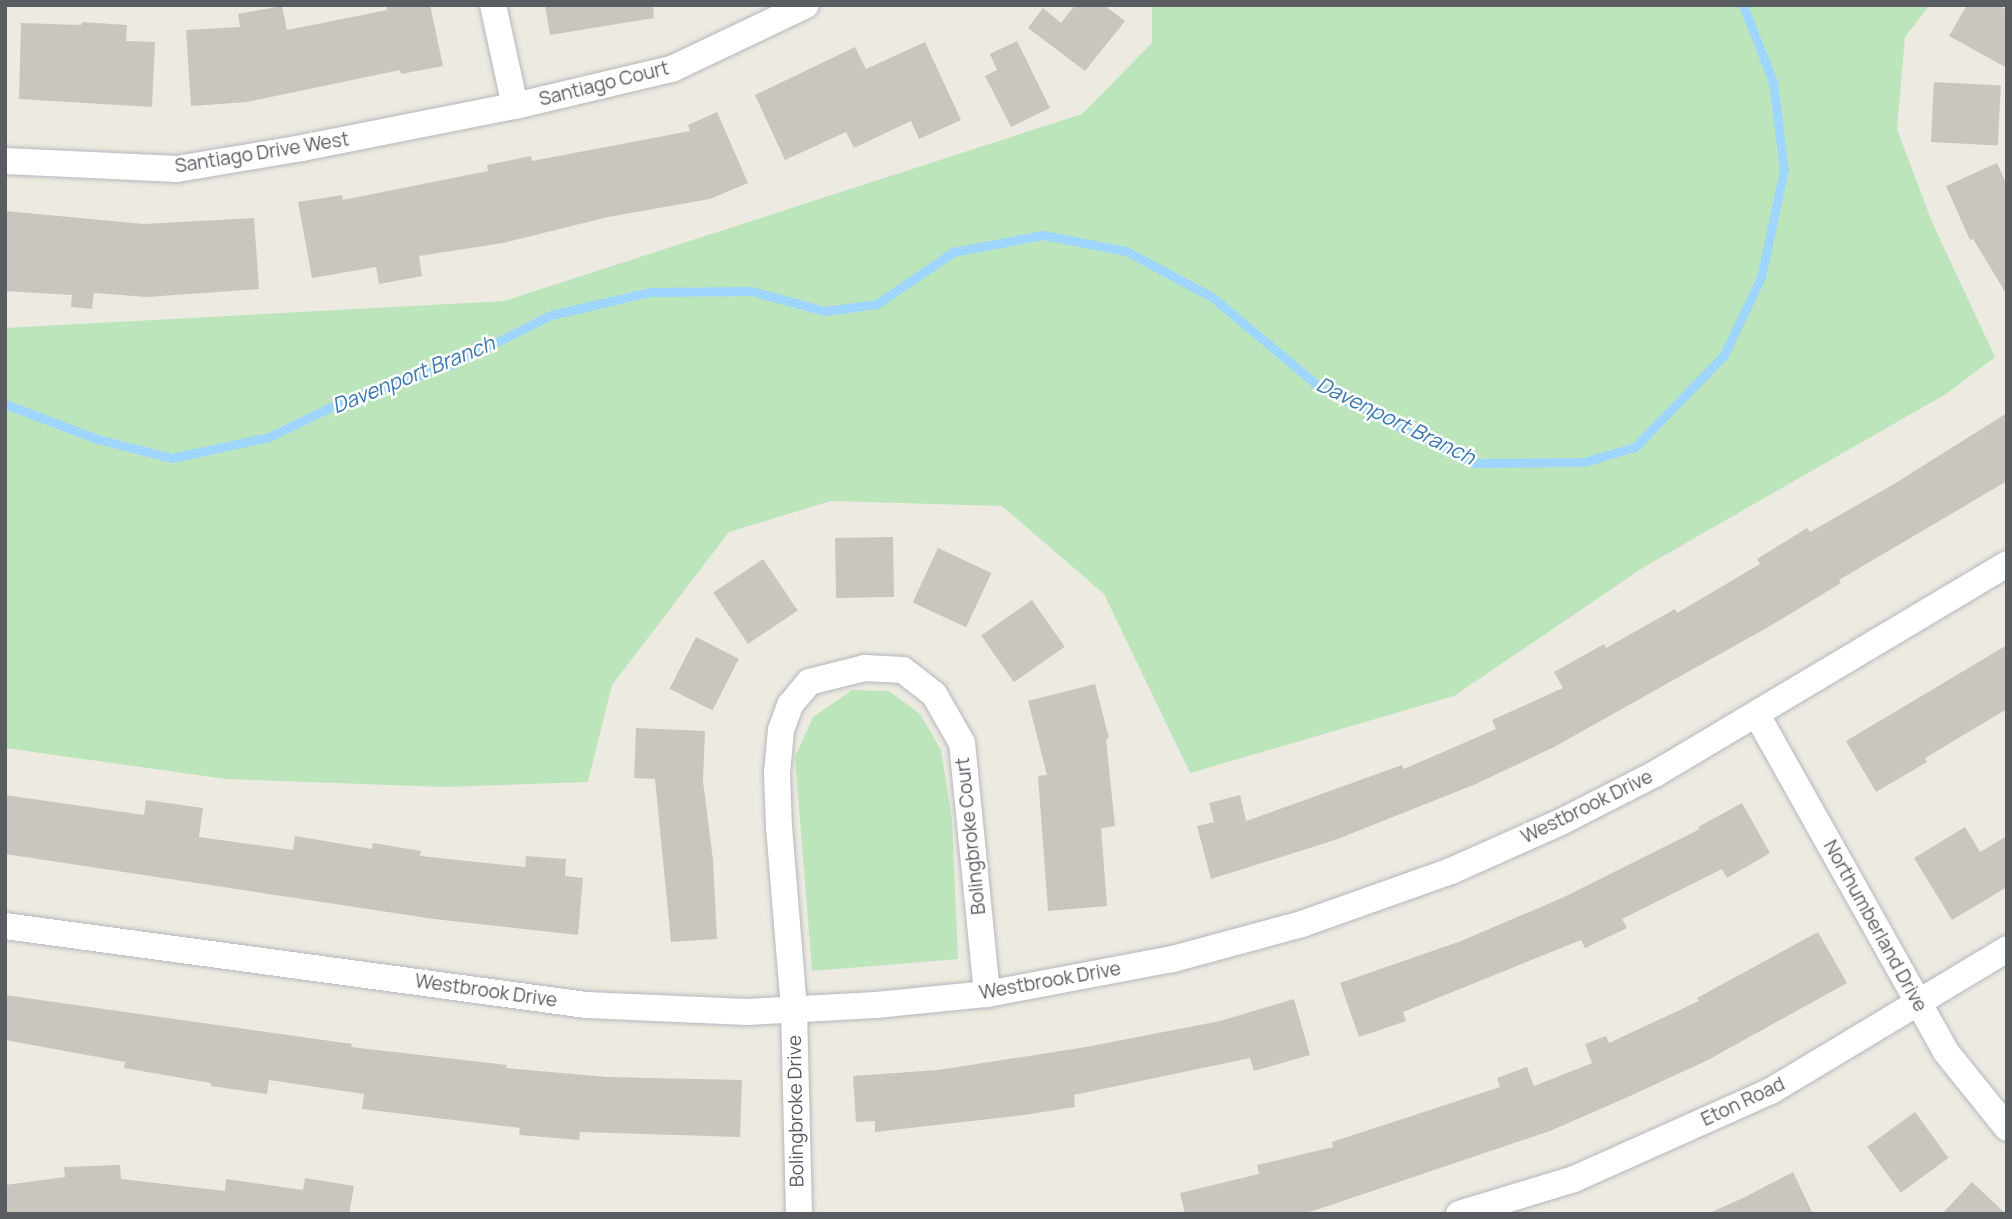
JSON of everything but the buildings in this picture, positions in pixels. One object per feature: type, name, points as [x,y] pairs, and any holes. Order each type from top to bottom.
[{"type":"street","points":[[493,5],[515,106]]},
{"type":"street","name":"Santiago Court","points":[[515,106],[672,69],[806,5]]},
{"type":"street","name":"Santiago Drive West","points":[[5,161],[177,169],[302,148],[515,106]]},
{"type":"street","name":"Westbrook Drive","points":[[5,926],[586,1005],[747,1012],[876,1005],[986,994],[1186,956],[1301,925],[1451,871],[1608,798],[1757,715],[2007,564]]},
{"type":"street","name":"Bolingbroke Court","points":[[794,1009],[779,828],[777,773],[781,730],[790,705],[809,682],[865,668],[903,670],[934,694],[962,743],[986,994]]},
{"type":"street","name":"Northumberland Drive","points":[[1757,715],[1947,1052],[2007,1128]]},
{"type":"street","name":"Eton Road","points":[[1459,1214],[1574,1179],[1759,1097],[1919,1004],[2007,949]]},
{"type":"street","name":"Bolingbroke Drive","points":[[794,1009],[799,1214]]},
{"type":"green space","points":[[1152,5],[1930,5],[1905,37],[1897,129],[1932,222],[1995,357],[1946,394],[1644,567],[1454,696],[1190,773],[1104,594],[1002,506],[831,501],[729,532],[612,685],[588,782],[444,787],[226,779],[5,748],[5,328],[504,301],[1082,114],[1152,43]]},
{"type":"green space","points":[[852,690],[889,691],[920,714],[941,750],[952,819],[958,959],[812,971],[795,757],[813,717]]},
{"type":"waterway","name":"Davenport Branch","points":[[5,404],[97,439],[172,458],[269,437],[347,399],[451,365],[551,315],[650,292],[751,291],[825,311],[877,304],[953,252],[1043,235],[1126,251],[1212,297],[1322,389],[1472,463],[1584,462],[1635,447],[1724,355],[1761,277],[1784,170],[1773,82],[1743,5]]}]
